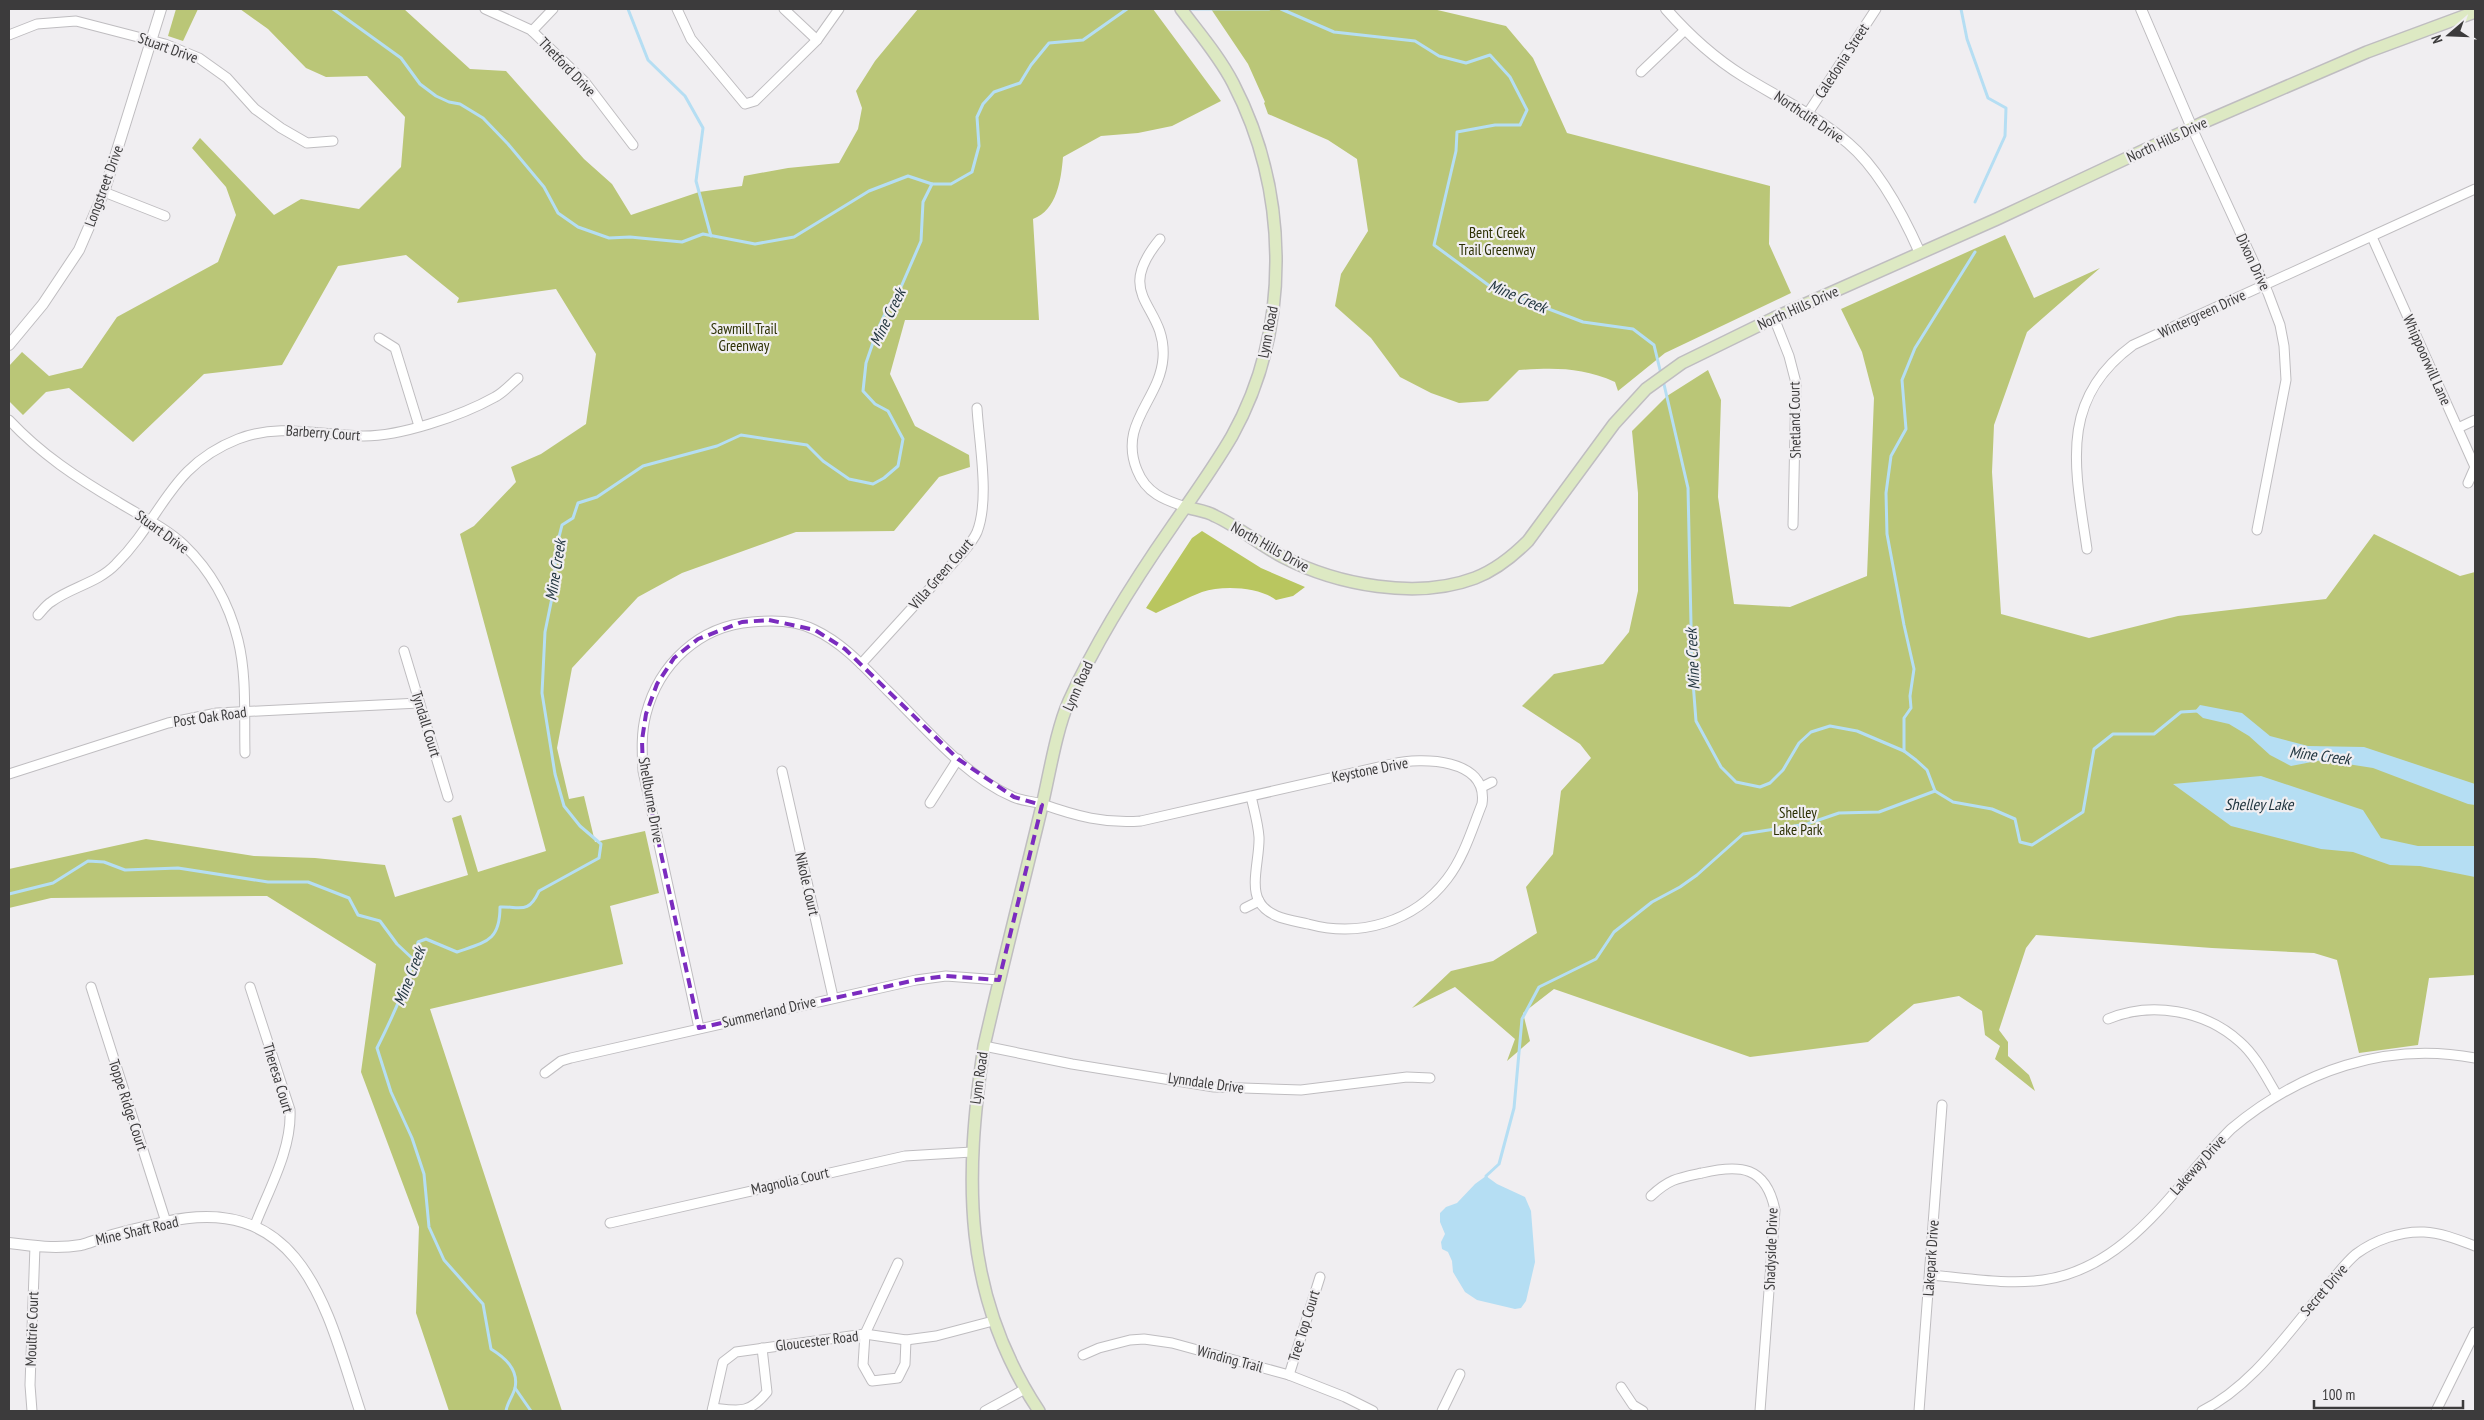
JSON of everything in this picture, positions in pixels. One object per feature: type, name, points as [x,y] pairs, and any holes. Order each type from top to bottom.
[{"type":"main road","name":"Lynn Road","points":[[1039,1411],[1025,1389],[993,1321],[975,1246],[972,1152],[975,1104],[984,1046],[1068,704],[1108,626],[1233,434],[1258,374],[1268,340],[1275,292],[1276,228],[1269,183],[1247,115],[1219,58],[1181,9]]},
{"type":"main road","name":"North Hills Drive","points":[[1186,507],[1214,515],[1283,557],[1302,566],[1343,580],[1397,588],[1439,586],[1469,580],[1501,564],[1528,541],[1614,424],[1660,377],[1682,363],[1774,318],[1920,254],[2192,128],[2367,52],[2475,12]]},
{"type":"street","name":"Longstreet Drive","points":[[9,345],[43,304],[79,250],[104,192],[153,41],[161,9]]},
{"type":"street","name":"Thetford Drive","points":[[485,9],[532,31],[585,82],[633,145]]},
{"type":"street","points":[[532,31],[553,9]]},
{"type":"street","points":[[677,9],[691,39],[745,104],[755,101],[817,40],[839,9]]},
{"type":"street","points":[[784,9],[817,40]]},
{"type":"street","name":"Northclift Drive","points":[[1666,9],[1685,30],[1708,50],[1742,75],[1808,114],[1850,144],[1903,216],[1920,254]]},
{"type":"street","name":"Caledonia Street","points":[[1808,114],[1876,9]]},
{"type":"street","name":"Dixon Drive","points":[[2141,9],[2280,325],[2284,346],[2286,380],[2257,530]]},
{"type":"street","name":"Stuart Drive","points":[[9,36],[37,24],[76,21],[153,41],[199,58],[227,78],[255,109],[281,128],[307,142],[333,141]]},
{"type":"street","points":[[1641,72],[1685,30]]},
{"type":"street","name":"Wintergreen Drive","points":[[2087,549],[2082,514],[2077,427],[2084,403],[2095,382],[2115,358],[2133,345],[2372,238],[2475,189]]},
{"type":"street","points":[[104,192],[165,216]]},
{"type":"street","name":"Whippoorwill Lane","points":[[2372,238],[2475,467],[2468,483]]},
{"type":"street","points":[[1160,239],[1147,254],[1140,269],[1139,286],[1161,337],[1163,357],[1160,376],[1132,433],[1131,448],[1137,471],[1151,492],[1165,501],[1186,507]]},
{"type":"street","name":"Shetland Court","points":[[1774,318],[1789,356],[1796,384],[1793,525]]},
{"type":"street","points":[[379,338],[395,348],[419,426]]},
{"type":"street","name":"Barberry Court","points":[[38,615],[50,602],[92,581],[115,566],[138,539],[174,485],[195,462],[215,448],[266,430],[296,429],[360,436],[390,434],[470,409],[496,396],[518,378]]},
{"type":"street","name":"Villa Green Court","points":[[861,664],[964,551],[977,534],[981,519],[982,490],[977,408]]},
{"type":"street","name":"Stuart Drive","points":[[9,420],[28,441],[53,461],[184,544],[201,564],[231,612],[239,642],[244,675],[245,753]]},
{"type":"street","points":[[2458,428],[2475,420]]},
{"type":"street","name":"Shellburne Drive","points":[[699,1028],[643,770],[642,740],[646,714],[657,684],[674,658],[698,639],[718,629],[742,622],[769,620],[799,624],[815,630],[845,649],[958,759],[995,787],[1014,797],[1042,805]]},
{"type":"street","name":"Tyndall Court","points":[[404,651],[448,797]]},
{"type":"street","name":"Post Oak Road","points":[[9,774],[168,723],[217,714],[244,711],[420,703]]},
{"type":"street","points":[[930,803],[958,759]]},
{"type":"street","name":"Keystone Drive","points":[[1042,805],[1084,818],[1121,823],[1148,820],[1400,762],[1427,759],[1460,768],[1473,776],[1482,787]]},
{"type":"street","name":"Nikole Court","points":[[782,770],[833,997]]},
{"type":"street","points":[[1251,796],[1259,838],[1255,891],[1259,901],[1266,909],[1281,917],[1328,929],[1352,930],[1373,927],[1400,918],[1435,893],[1448,878],[1459,860],[1482,804],[1482,787],[1492,782]]},
{"type":"street","points":[[1246,908],[1259,901]]},
{"type":"street","name":"Summerland Drive","points":[[545,1073],[561,1061],[572,1058],[833,997],[946,976],[999,980]]},
{"type":"street","name":"Toppe Ridge Court","points":[[90,987],[166,1222]]},
{"type":"street","name":"Theresa Court","points":[[250,987],[290,1110],[291,1128],[255,1225]]},
{"type":"street","points":[[2108,1019],[2140,1009],[2177,1012],[2205,1020],[2240,1042],[2277,1095]]},
{"type":"street","name":"Lynndale Drive","points":[[984,1046],[1072,1064],[1214,1086],[1301,1090],[1407,1077],[1430,1078]]},
{"type":"street","name":"Lakeway Drive","points":[[1930,1275],[2023,1281],[2044,1280],[2066,1275],[2092,1265],[2130,1240],[2226,1134],[2248,1114],[2277,1095],[2320,1073],[2395,1054],[2443,1053],[2475,1058]]},
{"type":"street","name":"Lakepark Drive","points":[[1919,1411],[1942,1105]]},
{"type":"street","name":"Magnolia Court","points":[[610,1223],[905,1156],[972,1152]]},
{"type":"street","name":"Shadyside Drive","points":[[1651,1196],[1666,1182],[1729,1168],[1747,1170],[1769,1189],[1774,1210],[1774,1223],[1760,1411]]},
{"type":"street","name":"Mine Shaft Road","points":[[9,1244],[36,1246],[81,1245],[166,1222],[230,1218],[255,1225],[299,1262],[317,1289],[330,1320],[360,1411]]},
{"type":"street","name":"Secret Drive","points":[[2202,1411],[2235,1389],[2265,1360],[2346,1263],[2369,1246],[2395,1236],[2424,1232],[2440,1234],[2475,1246]]},
{"type":"street","name":"Moultrie Court","points":[[32,1411],[30,1385],[36,1246]]},
{"type":"street","points":[[898,1263],[865,1334],[863,1365],[872,1381],[898,1378],[905,1364],[906,1340]]},
{"type":"street","name":"Tree Top Court","points":[[1289,1375],[1320,1276]]},
{"type":"street","name":"Gloucester Road","points":[[713,1410],[723,1362],[736,1352],[865,1334],[906,1340],[936,1336],[993,1321]]},
{"type":"street","points":[[2436,1411],[2475,1332]]},
{"type":"street","name":"Winding Trail","points":[[1082,1355],[1115,1343],[1156,1340],[1289,1375],[1345,1397],[1373,1411]]},
{"type":"street","points":[[713,1410],[738,1411],[756,1406],[767,1392],[762,1348]]},
{"type":"street","points":[[1442,1411],[1460,1374]]},
{"type":"street","points":[[1621,1388],[1633,1405],[1644,1411]]},
{"type":"street","points":[[985,1411],[1025,1389]]},
{"type":"highlighted area","points":[[769,620],[815,630],[845,649],[958,759],[1014,797],[1042,805],[999,980],[946,976],[916,980],[699,1028],[643,771],[642,740],[646,714],[657,684],[674,658],[698,639],[742,622]]},
{"type":"green space","points":[[176,9],[198,9],[183,41],[168,36]]},
{"type":"green space","name":"Sawmill Trail Greenway","points":[[240,9],[404,9],[470,69],[506,71],[584,159],[612,184],[631,215],[699,192],[742,186],[744,176],[788,168],[839,163],[858,129],[862,108],[856,91],[875,61],[918,9],[1153,9],[1221,101],[1172,126],[1138,133],[1101,136],[1063,157],[1059,184],[1053,201],[1048,209],[1033,219],[1039,320],[905,320],[890,374],[915,426],[969,455],[970,467],[939,477],[894,531],[796,532],[682,573],[638,597],[572,668],[557,748],[569,799],[584,796],[595,842],[645,831],[659,893],[610,906],[623,964],[430,1009],[562,1411],[449,1411],[416,1313],[419,1227],[361,1072],[376,964],[267,896],[51,898],[9,908],[9,869],[146,839],[254,856],[315,858],[385,865],[395,897],[468,875],[452,818],[461,815],[478,872],[546,851],[460,534],[474,526],[516,482],[511,467],[541,454],[586,424],[596,354],[556,289],[457,303],[459,298],[406,255],[338,266],[282,365],[204,374],[133,442],[69,388],[46,392],[23,415],[9,401],[9,366],[22,352],[49,376],[82,368],[117,317],[218,262],[236,215],[226,187],[192,148],[200,138],[274,215],[301,199],[359,209],[401,167],[405,117],[367,76],[326,77],[306,68],[268,29]]},
{"type":"green space","name":"Bent Creek Trail Greenway","points":[[1211,9],[1433,9],[1506,26],[1533,58],[1567,133],[1770,186],[1769,244],[1791,293],[1665,353],[1618,391],[1615,382],[1603,377],[1579,371],[1544,369],[1519,370],[1488,401],[1459,403],[1431,393],[1400,377],[1371,338],[1335,306],[1341,274],[1368,231],[1357,159],[1328,140],[1268,114],[1265,102],[1248,64]]},
{"type":"green space","name":"Shelley Lake Park","points":[[2005,235],[2034,298],[2100,268],[2027,332],[1994,425],[1992,472],[2001,614],[2089,638],[2178,616],[2326,599],[2374,534],[2460,576],[2475,572],[2475,975],[2429,978],[2418,1045],[2359,1053],[2337,960],[2314,953],[2212,948],[2036,935],[2026,948],[1999,1030],[2008,1042],[2008,1056],[2029,1075],[2035,1091],[1995,1059],[2000,1046],[1985,1035],[1982,1011],[1959,996],[1914,1004],[1868,1042],[1750,1057],[1554,989],[1523,1013],[1530,1041],[1507,1061],[1515,1039],[1455,987],[1412,1008],[1451,971],[1493,961],[1537,933],[1526,887],[1553,854],[1561,791],[1591,758],[1580,744],[1522,706],[1554,674],[1603,664],[1629,632],[1638,591],[1638,493],[1632,431],[1667,396],[1708,370],[1721,400],[1718,497],[1734,604],[1790,607],[1867,576],[1874,398],[1862,352],[1841,309]]},
{"type":"green space","points":[[1202,531],[1261,568],[1305,587],[1293,596],[1276,600],[1251,590],[1220,588],[1202,592],[1156,613],[1146,608],[1192,538]]},
{"type":"water","name":"Shelley Lake","points":[[2200,705],[2242,713],[2270,736],[2308,746],[2364,747],[2475,784],[2475,805],[2373,768],[2322,760],[2291,766],[2270,755],[2249,736],[2229,724],[2203,718],[2195,711]]},
{"type":"water","name":"Shelley Lake","points":[[2261,776],[2363,810],[2381,838],[2418,846],[2475,846],[2475,877],[2420,866],[2390,865],[2353,852],[2321,849],[2231,826],[2173,784]]},
{"type":"water","points":[[1486,1176],[1497,1184],[1525,1197],[1531,1211],[1535,1262],[1526,1301],[1521,1308],[1515,1309],[1477,1300],[1465,1292],[1453,1272],[1452,1261],[1448,1252],[1442,1249],[1441,1242],[1445,1234],[1440,1222],[1440,1213],[1446,1207],[1457,1203],[1475,1184]]},
{"type":"waterway","points":[[333,9],[401,58],[420,84],[436,96],[449,102],[460,104],[483,118],[508,144],[544,187],[558,213],[578,227],[609,238],[630,237],[682,242],[703,234],[755,244],[794,237],[869,191],[908,176],[932,184]]},
{"type":"waterway","points":[[628,9],[648,60],[685,96],[703,128],[696,181],[711,236]]},
{"type":"waterway","name":"Mine Creek","points":[[506,1411],[515,1388],[516,1381],[513,1369],[501,1356],[491,1349],[483,1304],[444,1260],[429,1227],[424,1174],[412,1138],[391,1092],[377,1048],[401,996],[418,942],[426,939],[457,952],[476,946],[494,934],[500,907],[523,908],[535,899],[539,891],[599,858],[601,844],[580,826],[564,806],[555,774],[542,693],[545,632],[554,588],[556,549],[562,525],[573,518],[578,503],[597,497],[643,466],[717,446],[741,435],[807,445],[823,461],[849,479],[873,484],[884,478],[898,466],[903,439],[888,411],[875,404],[863,391],[866,363],[877,331],[888,307],[901,287],[921,241],[923,202],[932,184],[951,184],[972,172],[979,146],[977,117],[983,104],[994,92],[1020,83],[1031,65],[1049,43],[1083,40],[1127,9]]},
{"type":"waterway","name":"Mine Creek","points":[[1184,9],[1269,9]]},
{"type":"waterway","name":"Mine Creek","points":[[1281,9],[1334,32],[1415,41],[1439,56],[1466,63],[1490,55],[1510,77],[1527,110],[1520,125],[1495,125],[1457,132],[1456,151],[1434,245],[1491,287],[1583,322],[1633,329],[1654,345],[1661,374]]},
{"type":"waterway","points":[[1961,9],[1967,39],[1988,98],[2006,108],[2005,136],[1975,202]]},
{"type":"waterway","points":[[1904,751],[1904,718],[1911,708],[1910,696],[1914,669],[1887,534],[1886,493],[1891,456],[1906,429],[1902,380],[1915,348],[1975,252]]},
{"type":"waterway","name":"Mine Creek","points":[[1663,380],[1688,488],[1692,669],[1696,721],[1721,767],[1736,782],[1760,787],[1770,783],[1783,770],[1799,743],[1811,732],[1830,726],[1857,731],[1904,751],[1927,770],[1935,791],[1953,802],[1992,809],[2015,819],[2020,842],[2032,845],[2083,812],[2094,749],[2113,734],[2154,734],[2181,712],[2198,711]]},
{"type":"waterway","points":[[1487,1180],[1486,1176],[1499,1164],[1514,1108],[1522,1019],[1539,987],[1596,959],[1614,932],[1652,902],[1680,887],[1697,875],[1743,834],[1807,824],[1839,813],[1879,812],[1935,791]]},
{"type":"waterway","points":[[9,894],[53,883],[88,861],[104,862],[125,870],[178,868],[268,882],[308,882],[349,898],[358,915],[380,921],[397,944],[414,960]]},
{"type":"waterway","name":"Mine Creek","points":[[515,1388],[531,1411]]}]
